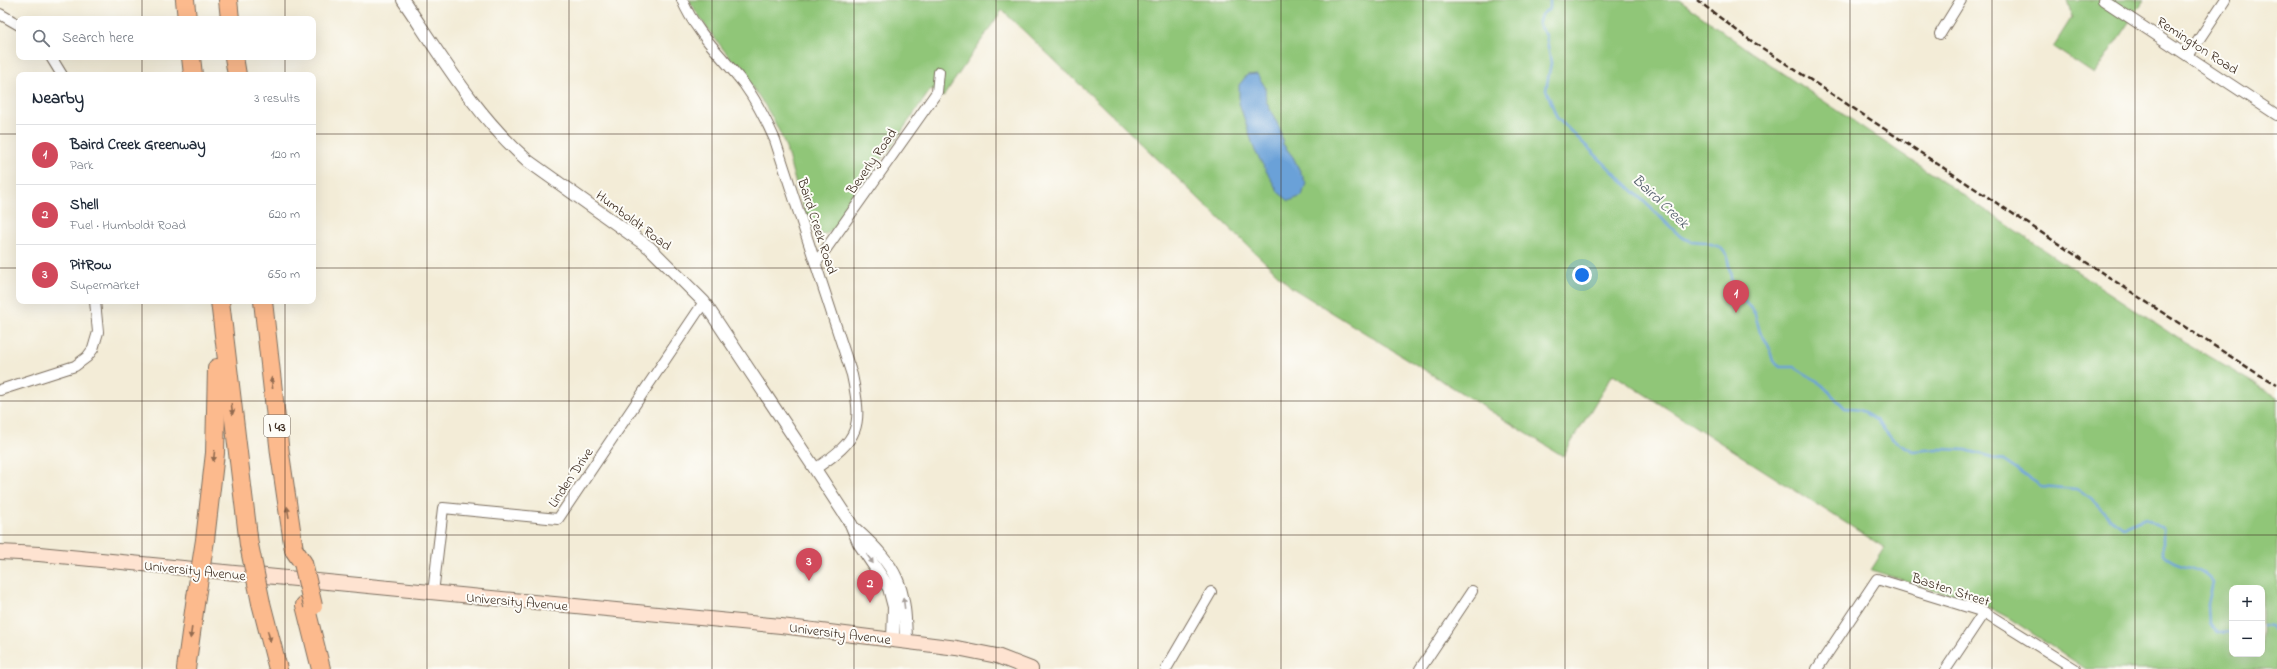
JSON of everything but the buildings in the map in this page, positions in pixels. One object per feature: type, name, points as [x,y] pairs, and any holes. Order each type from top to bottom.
[{"type":"highway","points":[[185,0],[187,16]]},
{"type":"highway","points":[[228,0],[230,16]]},
{"type":"highway","points":[[191,60],[193,72]]},
{"type":"highway","points":[[234,60],[236,72]]},
{"type":"highway","points":[[220,304],[249,545],[261,603],[278,669]]},
{"type":"highway","name":"I 43","points":[[263,304],[283,476],[294,550],[309,605],[321,669]]},
{"type":"highway","points":[[186,669],[204,540],[214,453],[217,347],[222,320]]},
{"type":"highway","points":[[309,605],[330,669]]},
{"type":"main road","name":"University Avenue","points":[[0,552],[39,554],[774,626],[899,641],[998,656],[1031,669]]},
{"type":"street","name":"Humboldt Road","points":[[403,0],[481,112],[509,145],[528,161],[650,248],[704,302],[815,469],[851,526],[859,543],[886,583],[892,596],[899,641]]},
{"type":"street","name":"Baird Creek Road","points":[[682,0],[703,36],[743,83],[766,119],[775,140],[852,375],[858,412],[857,422],[850,440],[837,455],[815,469]]},
{"type":"street","points":[[1940,34],[1961,0]]},
{"type":"street","name":"Remington Road","points":[[2103,0],[2277,115]]},
{"type":"street","points":[[2188,56],[2225,0]]},
{"type":"street","points":[[0,14],[16,22]]},
{"type":"street","points":[[54,60],[60,72]]},
{"type":"street","name":"Beverly Road","points":[[816,263],[937,92],[939,72]]},
{"type":"street","name":"Linden Drive","points":[[433,593],[443,508],[558,519],[704,302]]},
{"type":"street","points":[[0,390],[75,366],[88,357],[93,350],[98,332],[95,304]]},
{"type":"street","name":"Basten Street","points":[[1817,669],[1877,580],[1984,612],[2073,668]]},
{"type":"street","points":[[1420,669],[1472,591]]},
{"type":"street","points":[[1166,669],[1211,592]]},
{"type":"street","points":[[1946,669],[1984,612]]},
{"type":"green space","points":[[689,0],[1679,0],[1748,50],[2043,249],[2179,339],[2277,397],[2277,669],[2086,669],[2009,618],[1986,606],[1871,570],[1885,548],[1613,374],[1563,456],[1291,287],[1002,10],[943,97],[931,89],[835,227],[827,233],[817,233],[812,228],[803,206],[785,145],[776,125],[753,88],[713,36]]},
{"type":"green space","points":[[2067,0],[2144,0],[2094,74],[2053,47],[2072,17]]},
{"type":"water","points":[[1257,74],[1265,87],[1266,101],[1280,129],[1283,144],[1293,157],[1306,183],[1302,196],[1289,201],[1278,192],[1255,151],[1239,103],[1239,85],[1247,75]]},
{"type":"waterway","name":"Baird Creek","points":[[1550,0],[1550,8],[1541,15],[1538,25],[1546,35],[1551,63],[1546,89],[1557,118],[1681,237],[1691,241],[1705,242],[1720,247],[1727,255],[1732,283],[1755,314],[1760,332],[1768,344],[1773,361],[1780,367],[1794,367],[1819,382],[1845,408],[1860,410],[1876,420],[1892,439],[1913,451],[1938,449],[1966,450],[2002,460],[2041,486],[2076,489],[2092,498],[2108,517],[2123,528],[2146,518],[2163,528],[2163,553],[2175,562],[2201,571],[2213,582],[2208,604],[2209,624],[2218,633],[2229,632]]},
{"type":"waterway","name":"Baird Creek","points":[[2265,625],[2271,626],[2277,635]]},
{"type":"railway","points":[[1697,0],[1744,36],[2160,311],[2258,374],[2277,384]]},
{"type":"place","name":"Baird Creek Greenway","points":[[1736,313]]},
{"type":"place","name":"PitRow","points":[[809,581]]},
{"type":"place","name":"Shell","points":[[870,603]]}]
